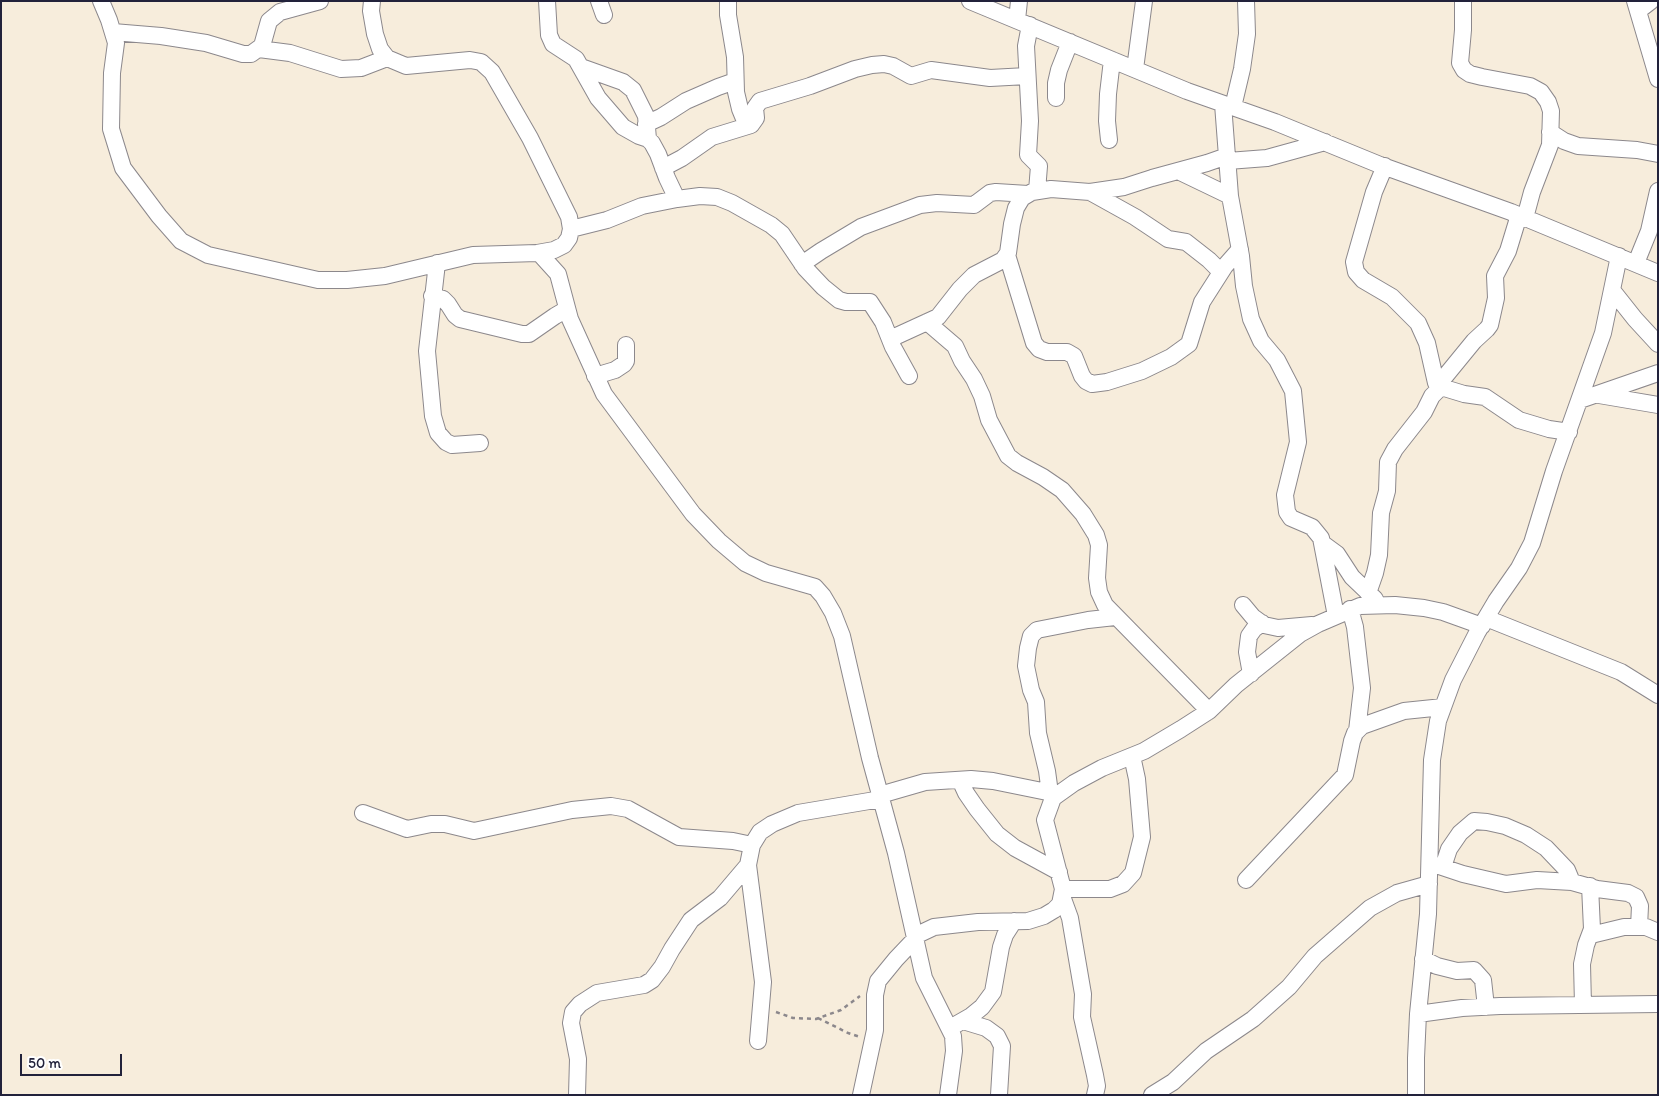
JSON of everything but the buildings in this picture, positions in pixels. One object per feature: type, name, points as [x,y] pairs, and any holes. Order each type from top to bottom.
[{"type":"street","points":[[101,1],[116,43],[112,73],[111,129],[123,168],[159,216],[181,241],[208,255],[318,280],[347,280],[385,276],[473,255],[539,253],[554,250],[564,245],[570,238],[571,229],[566,210],[530,138],[498,81],[486,65],[470,60],[406,66],[387,58],[380,49],[375,34],[371,11],[372,1]]},
{"type":"street","points":[[113,32],[162,36],[206,43],[244,54],[251,54],[259,49],[264,41],[269,21],[280,12],[298,4],[320,1]]},
{"type":"street","points":[[547,1],[549,35],[553,44],[572,55],[581,66],[598,98],[612,115],[632,133],[647,131],[661,117],[686,101],[718,86],[735,81]]},
{"type":"street","points":[[728,1],[728,15],[735,57],[735,81],[740,109],[747,126]]},
{"type":"street","points":[[970,1],[1228,106],[1522,216],[1658,273]]},
{"type":"street","points":[[1019,1],[1026,46],[1030,121],[1028,154],[1039,166],[1033,193]]},
{"type":"street","points":[[1135,69],[1144,1]]},
{"type":"street","points":[[1246,1],[1247,34],[1242,69],[1228,106],[1227,158],[1230,196],[1240,249],[1244,286],[1251,319],[1261,341],[1277,360],[1293,390],[1298,442],[1285,495],[1287,512],[1291,518],[1316,530],[1321,538],[1343,612],[1356,627],[1362,688],[1357,731],[1348,752],[1345,775],[1246,880]]},
{"type":"street","points":[[1368,592],[1379,555],[1380,522],[1387,491],[1388,462],[1395,449],[1424,412],[1432,396],[1474,341],[1490,325],[1496,298],[1494,276],[1510,245],[1550,145],[1551,112],[1548,102],[1541,92],[1530,86],[1482,77],[1470,74],[1464,70],[1460,63],[1463,1]]},
{"type":"street","points":[[1641,5],[1658,80]]},
{"type":"street","points":[[1056,98],[1056,83],[1059,70],[1070,42]]},
{"type":"street","points":[[259,49],[290,53],[341,69],[361,68],[387,58]]},
{"type":"street","points":[[1109,140],[1107,121],[1108,94],[1112,60]]},
{"type":"street","points":[[661,162],[682,158],[712,137],[751,124],[756,118],[755,108],[760,101],[872,65],[884,64],[893,66],[911,76],[931,70],[990,78],[1027,76]]},
{"type":"street","points":[[581,66],[623,82],[633,90],[646,116],[647,131],[677,199]]},
{"type":"street","points":[[1550,132],[1578,146],[1637,150],[1658,154]]},
{"type":"street","points":[[890,339],[938,317],[974,275],[1003,260],[1011,240],[1016,208],[1022,198],[1033,193],[1051,189],[1090,192],[1124,187],[1227,158],[1267,158],[1325,142]]},
{"type":"street","points":[[653,204],[661,162]]},
{"type":"street","points":[[1385,166],[1374,192],[1354,262],[1356,272],[1363,280],[1392,297],[1418,323],[1427,343],[1436,383],[1464,394],[1485,397],[1526,423],[1569,432]]},
{"type":"street","points":[[1178,171],[1230,196]]},
{"type":"street","points":[[1636,263],[1649,231],[1658,191]]},
{"type":"street","points":[[1090,192],[1135,216],[1168,239],[1186,242],[1221,272]]},
{"type":"street","points":[[802,264],[862,227],[920,205],[937,203],[974,205],[990,193],[1033,193]]},
{"type":"street","points":[[571,229],[607,220],[642,206],[700,196],[718,197],[772,225],[782,234],[802,264],[824,288],[840,300],[846,302],[870,302],[883,322],[910,376]]},
{"type":"street","points":[[1006,255],[1034,343],[1047,352],[1067,352],[1074,356],[1082,376],[1092,384],[1106,382],[1142,371],[1171,357],[1189,344],[1202,302],[1221,272],[1240,249]]},
{"type":"street","points":[[539,253],[558,274],[570,320],[604,394],[693,514],[719,541],[745,563],[766,574],[815,586],[833,613],[842,636],[870,758],[896,853],[924,978],[957,1024],[986,1028],[997,1036],[1002,1046],[999,1095]]},
{"type":"street","points":[[1436,865],[1432,760],[1438,721],[1453,680],[1484,622],[1519,568],[1532,543],[1554,471],[1602,333],[1619,256]]},
{"type":"street","points":[[437,263],[426,351],[430,399],[438,433],[446,442],[452,445],[480,443]]},
{"type":"street","points":[[1612,290],[1658,344]]},
{"type":"street","points":[[432,296],[443,299],[460,319],[522,334],[529,334],[567,309]]},
{"type":"street","points":[[927,322],[955,346],[982,396],[989,420],[1008,456],[1017,464],[1043,477],[1062,490],[1083,514],[1096,535],[1098,545],[1097,578],[1099,592],[1104,605],[1209,711]]},
{"type":"street","points":[[595,376],[615,370],[624,364],[626,345]]},
{"type":"street","points":[[1580,400],[1658,373]]},
{"type":"street","points":[[1597,395],[1658,405]]},
{"type":"street","points":[[1322,543],[1337,554],[1352,577],[1380,605]]},
{"type":"street","points":[[1243,605],[1253,617],[1262,623],[1278,628],[1318,624]]},
{"type":"street","points":[[758,1041],[760,1006],[764,982],[748,865],[752,845],[760,832],[772,824],[798,813],[881,797],[925,782],[971,779],[993,781],[1054,794],[1102,768],[1144,751],[1209,711],[1250,674],[1300,634],[1343,612],[1360,606],[1395,605],[1424,608],[1484,622],[1621,672],[1658,695]]},
{"type":"street","points":[[1095,1095],[1095,1075],[1082,1017],[1083,994],[1070,918],[1045,820],[1048,806],[1054,794],[1038,733],[1036,702],[1031,690],[1026,666],[1031,636],[1037,630],[1115,616]]},
{"type":"street","points":[[1250,674],[1247,652],[1249,636],[1262,623]]},
{"type":"street","points":[[1357,731],[1367,724],[1404,711],[1443,707]]},
{"type":"street","points":[[1063,893],[1110,890],[1123,884],[1133,873],[1142,836],[1139,789],[1132,756]]},
{"type":"street","points":[[960,780],[977,809],[997,834],[1015,848],[1059,872]]},
{"type":"street","points":[[363,813],[407,829],[431,824],[445,824],[474,831],[572,810],[611,806],[628,809],[680,837],[733,841],[752,845]]},
{"type":"street","points":[[1416,1095],[1418,1014],[1428,914],[1429,884],[1436,865],[1460,833],[1474,821],[1487,822],[1505,826],[1526,835],[1546,848],[1567,870],[1572,882]]},
{"type":"street","points":[[577,1095],[578,1059],[571,1023],[573,1012],[580,1004],[596,993],[644,985],[652,980],[691,920],[720,898],[748,865]]},
{"type":"street","points":[[1436,865],[1463,874],[1506,884],[1537,880],[1572,882],[1597,889],[1628,893],[1636,897],[1640,906],[1639,927]]},
{"type":"street","points":[[1152,1095],[1173,1082],[1206,1051],[1253,1019],[1289,987],[1315,956],[1370,908],[1397,893],[1429,884]]},
{"type":"street","points":[[1583,1005],[1582,964],[1586,945],[1591,935],[1590,886]]},
{"type":"street","points":[[861,1095],[875,1030],[875,995],[878,981],[915,937],[934,927],[978,922],[1028,921],[1044,916],[1054,910],[1060,904],[1063,893]]},
{"type":"street","points":[[948,1095],[954,1051],[953,1036],[957,1024],[982,1007],[993,992],[1001,947],[1005,935],[1014,922]]},
{"type":"street","points":[[1591,935],[1639,927],[1646,927],[1658,932]]},
{"type":"street","points":[[1423,959],[1437,966],[1450,969],[1474,970],[1483,980],[1486,1007]]},
{"type":"street","points":[[1418,1014],[1486,1007],[1658,1004]]},
{"type":"path","points":[[760,1006],[792,1018],[818,1018],[841,1010],[870,988],[877,985]]},
{"type":"path","points":[[818,1018],[848,1033],[873,1041]]}]
